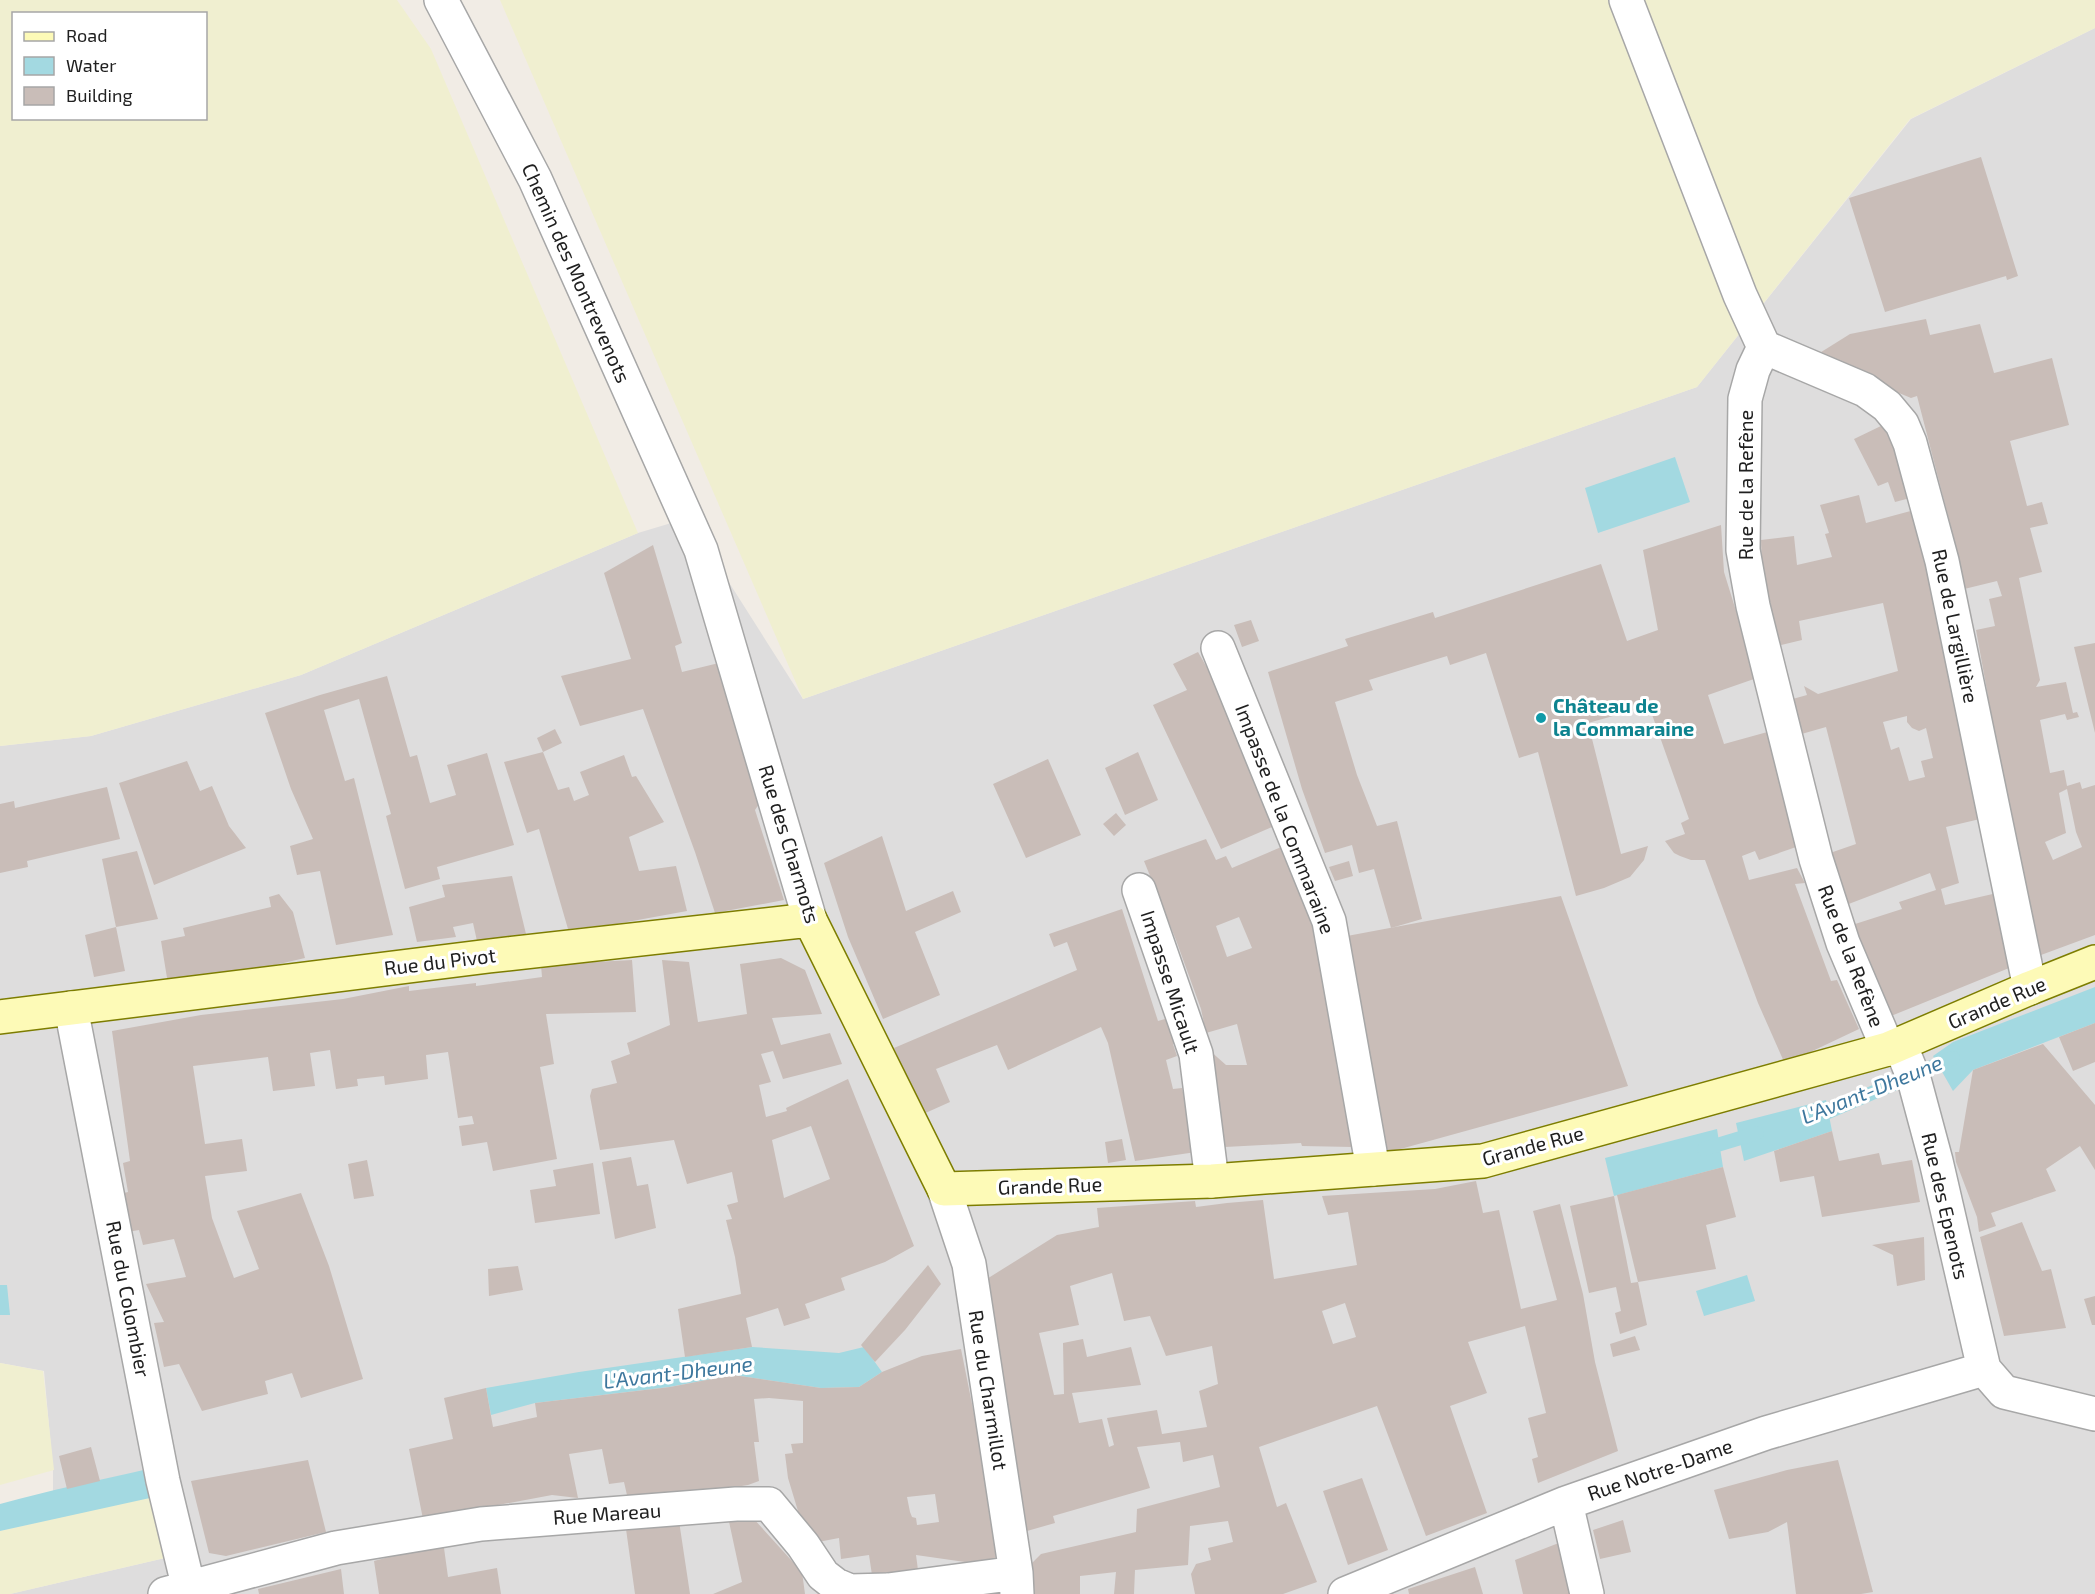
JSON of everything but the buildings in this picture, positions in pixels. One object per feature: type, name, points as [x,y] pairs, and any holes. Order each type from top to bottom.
[{"type":"main road","name":"Rue du Pivot","points":[[0,1017],[489,956],[810,920]]},
{"type":"main road","name":"Rue des Charmots","points":[[810,920],[944,1189]]},
{"type":"main road","name":"Grande Rue","points":[[944,1189],[1212,1181],[1483,1161],[1902,1057],[2030,988],[2095,962]]},
{"type":"street","name":"Chemin des Montrevenots","points":[[441,0],[535,179],[701,550]]},
{"type":"street","points":[[1626,0],[1740,295],[1764,347]]},
{"type":"street","name":"Rue de Largillière","points":[[1764,347],[1865,390],[1887,406],[1902,424],[1910,443],[1942,561],[2030,988]]},
{"type":"street","name":"Rue de la Refène","points":[[1764,347],[1753,370],[1745,399],[1743,550],[1753,606],[1816,859],[1843,943],[1902,1057]]},
{"type":"street","name":"Rue des Charmots","points":[[701,550],[810,920]]},
{"type":"street","name":"Impasse de la Commaraine","points":[[1218,648],[1329,921],[1373,1169]]},
{"type":"street","name":"Impasse Micault","points":[[1139,890],[1196,1054],[1212,1181]]},
{"type":"street","name":"Rue du Colombier","points":[[71,1008],[163,1481],[177,1592]]},
{"type":"street","name":"Rue des Epenots","points":[[1902,1057],[1936,1161],[1984,1370]]},
{"type":"street","name":"Rue du Charmillot","points":[[944,1189],[969,1264],[1016,1583]]},
{"type":"street","points":[[1984,1370],[2004,1392],[2095,1414]]},
{"type":"street","name":"Rue Notre-Dame","points":[[1345,1594],[1566,1503],[1766,1433],[1984,1370]]},
{"type":"street","points":[[1566,1503],[1587,1594]]},
{"type":"street","name":"Rue Mareau","points":[[177,1592],[336,1548],[481,1524],[736,1504],[769,1504],[803,1545],[823,1575],[836,1585],[850,1591],[1016,1583]]},
{"type":"shaded area","points":[[2095,28],[2095,1594],[10,1594],[165,1558],[53,1518],[53,1470],[44,1371],[0,1363],[0,746],[91,736],[301,675],[638,533],[688,518],[803,699],[1697,387],[1911,119]]},
{"type":"green space","points":[[0,0],[397,0],[431,49],[638,533],[301,675],[91,736],[0,746]]},
{"type":"green space","points":[[500,0],[2095,0],[2095,28],[1910,119],[1697,387],[803,699]]},
{"type":"green space","points":[[0,1363],[43,1371],[54,1470],[0,1485]]},
{"type":"green space","points":[[149,1497],[165,1558],[10,1594],[0,1594],[0,1531]]},
{"type":"water","points":[[1675,457],[1690,502],[1598,533],[1585,488]]},
{"type":"water","points":[[2095,987],[2095,1023],[1973,1070],[1953,1091],[1933,1056],[1953,1042]]},
{"type":"water","points":[[1826,1100],[1832,1131],[1744,1161],[1736,1123]]},
{"type":"water","points":[[1717,1129],[1723,1167],[1614,1196],[1605,1158]]},
{"type":"water","points":[[1747,1275],[1755,1301],[1704,1316],[1696,1291]]},
{"type":"water","points":[[0,1285],[7,1285],[10,1315],[0,1315]]},
{"type":"water","points":[[752,1347],[839,1353],[864,1347],[882,1372],[859,1387],[821,1388],[733,1375],[669,1387],[535,1403],[491,1415],[486,1388]]},
{"type":"water","points":[[152,1468],[159,1496],[0,1531],[0,1504]]},
{"type":"waterway","name":"L'Avant-Dheune","points":[[1813,1117],[1953,1058]]},
{"type":"waterway","name":"L'Avant-Dheune","points":[[1704,1149],[1757,1133]]},
{"type":"place","name":"Château de la Commaraine","points":[[1541,718]]}]
